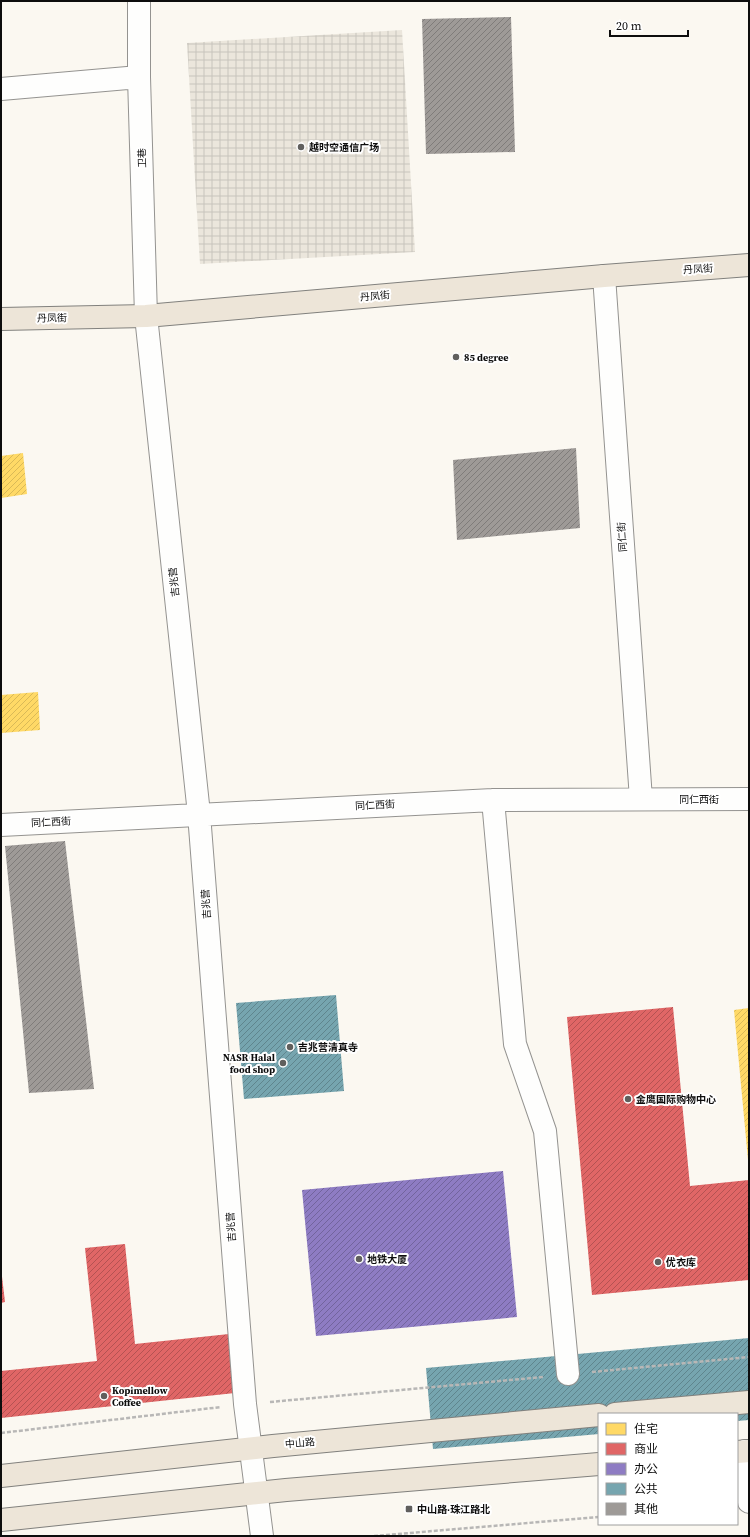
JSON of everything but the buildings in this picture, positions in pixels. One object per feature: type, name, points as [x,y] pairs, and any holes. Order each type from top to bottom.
[{"type":"main road","name":"丹凤街","points":[[1,319],[146,316],[604,276],[749,265]]},
{"type":"main road","points":[[626,1413],[748,1402]]},
{"type":"main road","name":"中山路","points":[[251,1448],[598,1416]]},
{"type":"main road","points":[[1,1520],[286,1490],[598,1464]]},
{"type":"street","name":"卫巷","points":[[139,1],[139,77],[146,316]]},
{"type":"street","points":[[1,89],[139,77]]},
{"type":"street","name":"同仁街","points":[[604,276],[641,799]]},
{"type":"street","name":"吉兆营","points":[[146,316],[199,814],[245,1404],[262,1536]]},
{"type":"street","name":"同仁西街","points":[[1,825],[493,800],[749,799]]},
{"type":"street","points":[[493,800],[515,1044],[545,1131],[568,1374]]},
{"type":"street","points":[[1,1476],[251,1448]]},
{"type":"street","points":[[744,1451],[749,1502]]},
{"type":"path","points":[[1,1433],[245,1404],[749,1357]]},
{"type":"path","points":[[374,1536],[598,1517]]},
{"type":"shaded area","name":"越时空通信广场","points":[[402,30],[415,252],[200,264],[187,43]]},
{"type":"place","name":"越时空通信广场","points":[[301,147]]},
{"type":"place","name":"85 degree","points":[[456,357]]},
{"type":"place","name":"吉兆营清真寺","points":[[290,1047]]},
{"type":"place","name":"NASR Halal food shop","points":[[283,1063]]},
{"type":"place","name":"金鹰国际购物中心","points":[[628,1099]]},
{"type":"place","name":"地铁大厦","points":[[359,1259]]},
{"type":"place","name":"优衣库","points":[[658,1262]]},
{"type":"place","name":"Kopimellow Coffee","points":[[104,1396]]},
{"type":"place","name":"中山路·珠江路北","points":[[409,1509]]}]
